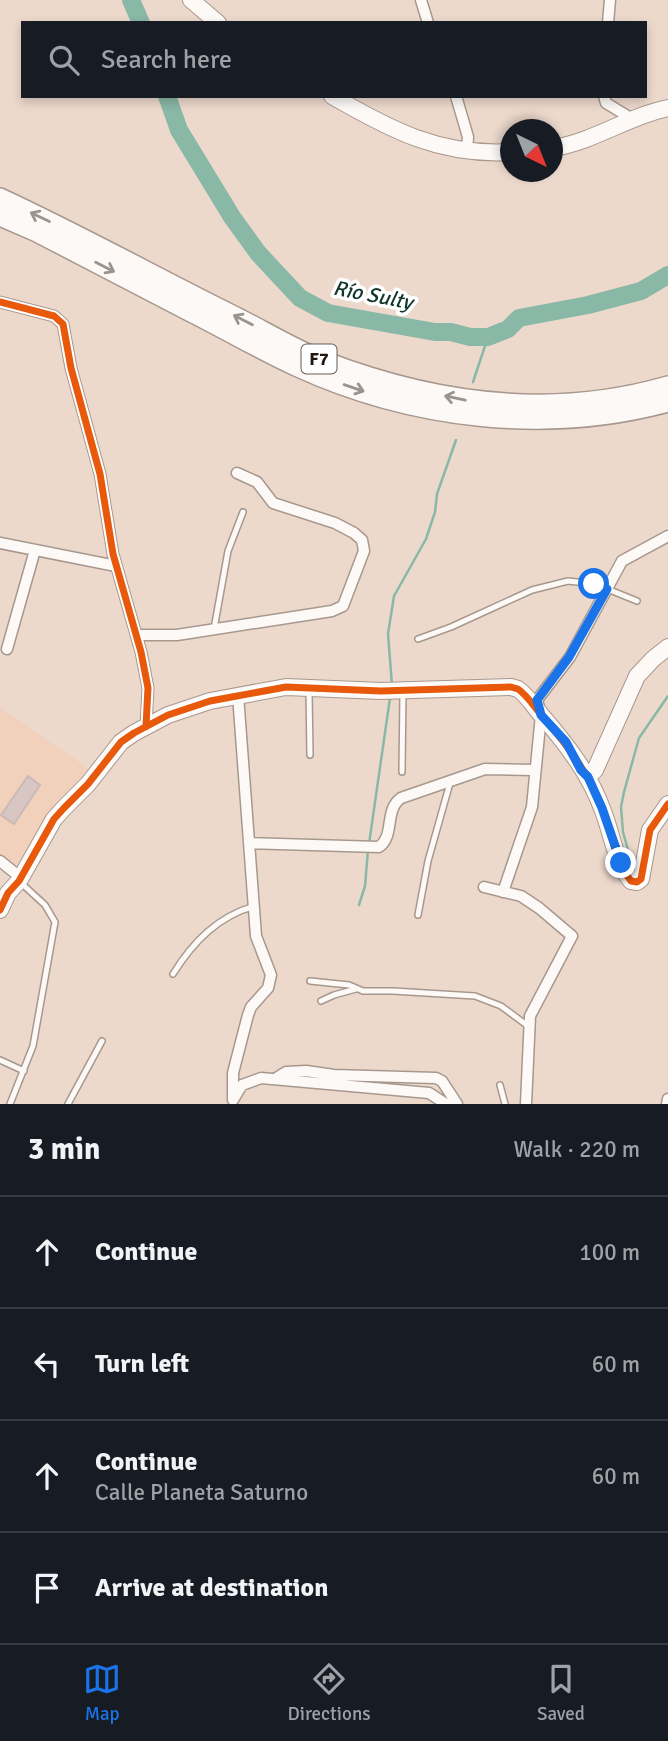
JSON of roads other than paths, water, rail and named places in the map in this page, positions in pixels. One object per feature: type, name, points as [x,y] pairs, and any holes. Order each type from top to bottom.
[{"type":"highway","name":"F7","points":[[0,198],[318,359],[400,386],[476,402],[549,405],[611,399],[668,386]]},
{"type":"highway","name":"F7","points":[[0,216],[37,232],[296,366],[378,396],[422,408],[491,418],[552,419],[602,415],[668,402]]},
{"type":"street","points":[[191,0],[217,21]]},
{"type":"street","points":[[421,0],[427,21]]},
{"type":"street","points":[[608,21],[610,0]]},
{"type":"street","points":[[335,98],[383,126],[411,138],[467,150],[500,152]]},
{"type":"street","points":[[457,98],[468,137],[467,150]]},
{"type":"street","points":[[605,98],[606,103],[634,120]]},
{"type":"street","points":[[563,146],[573,145],[650,111],[668,107]]},
{"type":"street","points":[[0,302],[54,316],[63,324],[71,368],[100,474],[116,566],[137,635],[148,688],[146,726]]},
{"type":"street","points":[[137,635],[177,635],[339,609],[345,602],[364,551],[362,540],[335,523],[273,503],[263,486],[237,473]]},
{"type":"street","points":[[503,892],[532,807],[541,715],[537,700],[569,657],[622,561],[668,536]]},
{"type":"street","points":[[0,543],[116,566]]},
{"type":"street","points":[[7,649],[35,550]]},
{"type":"street","points":[[588,777],[595,770],[637,676],[668,647]]},
{"type":"street","points":[[0,910],[8,893],[64,808],[89,784],[121,743],[146,726],[192,706],[268,689],[309,687],[403,690],[511,687],[523,692],[566,742],[581,770],[588,777],[602,808],[615,850],[631,881],[637,882],[641,879],[650,830],[668,804]]},
{"type":"street","points":[[233,1102],[233,1073],[248,1015],[251,1007],[268,988],[271,975],[257,944],[238,695]]},
{"type":"street","points":[[249,843],[379,847],[386,841],[391,809],[395,802],[485,769],[534,771]]},
{"type":"street","points":[[0,861],[19,879]]},
{"type":"street","points":[[484,887],[521,896],[572,936],[530,1016],[526,1104]]},
{"type":"street","points":[[275,1079],[286,1072],[306,1071],[334,1075],[436,1078],[442,1081],[457,1104]]},
{"type":"street","points":[[233,1102],[242,1085],[261,1077],[429,1093]]},
{"type":"street","points":[[416,1078],[429,1093],[446,1104]]},
{"type":"lane","points":[[214,629],[228,551],[243,512]]},
{"type":"lane","points":[[418,639],[547,586],[568,581],[586,582],[637,601]]},
{"type":"lane","points":[[309,687],[310,755]]},
{"type":"lane","points":[[402,772],[403,690]]},
{"type":"lane","points":[[418,915],[428,861],[451,780]]},
{"type":"lane","points":[[10,1104],[33,1046],[55,922],[45,905],[19,879]]},
{"type":"lane","points":[[173,974],[186,953],[221,920],[239,910],[255,906]]},
{"type":"lane","points":[[310,981],[349,985],[363,991],[393,990],[475,996],[501,1006],[528,1026]]},
{"type":"lane","points":[[321,1001],[356,989]]},
{"type":"lane","points":[[68,1104],[102,1041]]},
{"type":"lane","points":[[0,1060],[24,1071]]},
{"type":"lane","points":[[500,1085],[506,1104]]},
{"type":"waterway","name":"Río Sulty","points":[[131,0],[140,21]]},
{"type":"waterway","name":"Río Sulty","points":[[168,98],[179,130],[232,217],[258,253],[300,298],[328,313],[435,332],[488,337],[508,329],[519,318],[588,305],[641,291],[668,275]]},
{"type":"waterway","points":[[473,382],[488,337]]},
{"type":"waterway","points":[[392,685],[388,634],[394,596],[426,539],[435,512],[437,494],[456,440]]},
{"type":"waterway","points":[[633,868],[623,832],[621,807],[624,792],[639,738],[668,696]]},
{"type":"waterway","points":[[369,844],[390,698]]},
{"type":"waterway","points":[[359,905],[365,886],[368,850]]}]
